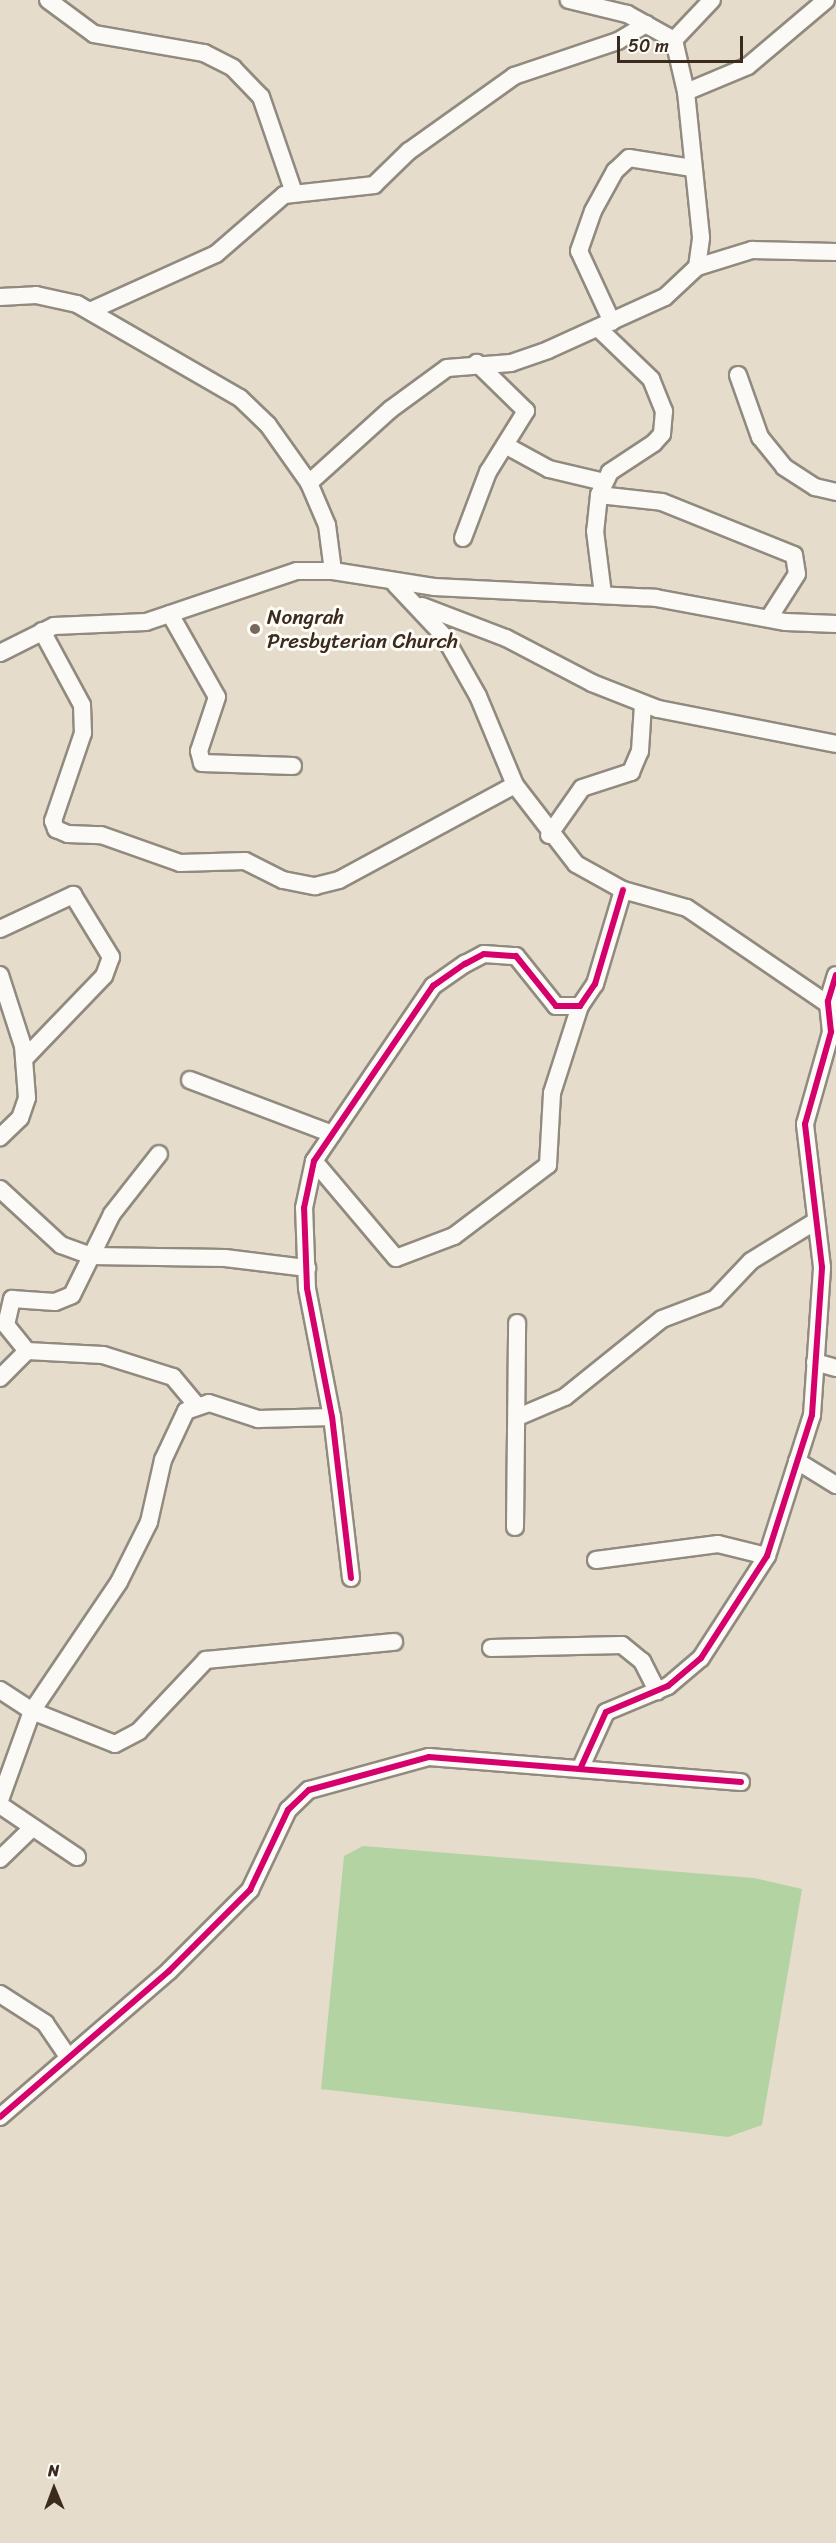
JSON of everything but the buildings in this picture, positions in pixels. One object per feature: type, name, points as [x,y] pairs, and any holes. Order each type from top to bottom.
[{"type":"street","points":[[48,0],[94,34],[204,53],[233,68],[261,97],[294,193]]},
{"type":"street","points":[[569,0],[646,24],[674,40],[686,92],[692,168],[701,237],[697,267]]},
{"type":"street","points":[[686,92],[748,66],[826,0]]},
{"type":"street","points":[[674,40],[704,3]]},
{"type":"street","points":[[92,310],[216,254],[274,201],[294,193],[374,185],[409,151],[514,76],[611,43],[646,24]]},
{"type":"street","points":[[603,594],[595,531],[601,489],[618,465],[654,444],[662,434],[664,411],[651,379],[605,325],[579,251],[592,211],[615,171],[629,158],[692,168]]},
{"type":"street","points":[[309,483],[437,374],[477,363],[524,360],[665,297],[697,267],[752,250],[836,252]]},
{"type":"street","points":[[0,297],[36,295],[92,310],[240,398],[268,425],[309,483],[327,525],[333,571]]},
{"type":"street","points":[[464,538],[476,497],[505,445],[525,417],[525,406],[477,363]]},
{"type":"street","points":[[738,375],[760,437],[784,467],[816,488],[836,492]]},
{"type":"street","points":[[505,445],[549,469],[601,489],[662,501],[794,555],[797,574],[769,618]]},
{"type":"street","points":[[0,653],[42,631],[73,623],[121,627],[170,614],[277,574],[333,571],[395,584],[603,594],[769,618],[836,624]]},
{"type":"street","points":[[395,584],[419,605],[462,665],[516,785],[549,835],[592,876],[623,890],[687,908],[832,1005]]},
{"type":"street","points":[[419,605],[506,638],[643,704],[831,745],[836,761]]},
{"type":"street","points":[[170,614],[217,697],[199,751],[202,763],[292,766]]},
{"type":"street","points":[[42,631],[82,705],[83,733],[53,820],[56,829],[68,834],[101,835],[180,863],[245,861],[283,880],[315,886],[339,880],[516,785]]},
{"type":"street","points":[[549,835],[582,788],[631,772],[640,751],[643,704]]},
{"type":"street","points":[[314,1161],[396,1258],[454,1236],[548,1165],[552,1093],[580,1006],[596,984],[623,890]]},
{"type":"street","points":[[0,930],[73,895],[111,957],[104,976],[24,1059]]},
{"type":"street","points":[[351,1578],[332,1417],[307,1268],[303,1208],[314,1161],[433,986],[465,964],[484,954],[516,956],[556,1006],[580,1006]]},
{"type":"street","points":[[0,975],[24,1059],[24,1109],[0,1137]]},
{"type":"street","points":[[581,1767],[606,1712],[657,1691],[701,1658],[767,1556],[812,1415],[822,1267],[805,1124],[831,1032],[836,975]]},
{"type":"street","points":[[190,1080],[332,1134]]},
{"type":"street","points":[[159,1154],[112,1214],[92,1256],[64,1301],[12,1299],[6,1325],[27,1351],[129,1361],[182,1382],[196,1404]]},
{"type":"street","points":[[0,1189],[61,1245],[92,1256],[225,1258],[307,1268]]},
{"type":"street","points":[[518,1417],[565,1397],[662,1319],[715,1299],[751,1261],[816,1221]]},
{"type":"street","points":[[515,1527],[518,1417],[517,1323]]},
{"type":"street","points":[[0,1378],[27,1351]]},
{"type":"street","points":[[815,1362],[836,1368]]},
{"type":"street","points":[[77,1857],[32,1828],[0,1803],[32,1711],[119,1582],[149,1522],[163,1460],[186,1411],[196,1404],[209,1403],[258,1419],[332,1417]]},
{"type":"street","points":[[797,1461],[836,1485]]},
{"type":"street","points":[[596,1560],[718,1544],[767,1556]]},
{"type":"street","points":[[0,1690],[32,1711],[115,1744],[139,1731],[206,1660],[394,1642]]},
{"type":"street","points":[[491,1648],[622,1645],[642,1661],[657,1691]]},
{"type":"street","points":[[0,2117],[69,2058],[250,1890],[288,1810],[309,1790],[412,1758],[581,1767],[741,1782]]},
{"type":"street","points":[[0,1859],[32,1828]]},
{"type":"street","points":[[0,1994],[45,2023],[69,2058]]},
{"type":"green space","points":[[363,1846],[754,1878],[802,1889],[762,2125],[728,2137],[321,2089],[344,1856]]},
{"type":"cycle path","points":[[351,1578],[332,1417],[307,1288],[304,1208],[314,1161],[433,986],[465,964],[484,954],[516,956],[556,1006],[580,1006],[595,984],[623,890]]},
{"type":"cycle path","points":[[581,1767],[606,1712],[668,1686],[701,1658],[767,1556],[812,1415],[822,1267],[805,1124],[831,1032],[828,1001],[836,975]]},
{"type":"cycle path","points":[[0,2117],[169,1971],[250,1890],[288,1810],[309,1790],[429,1757],[741,1782]]},
{"type":"place","name":"Nongrah Presbyterian Church","points":[[255,629]]}]
